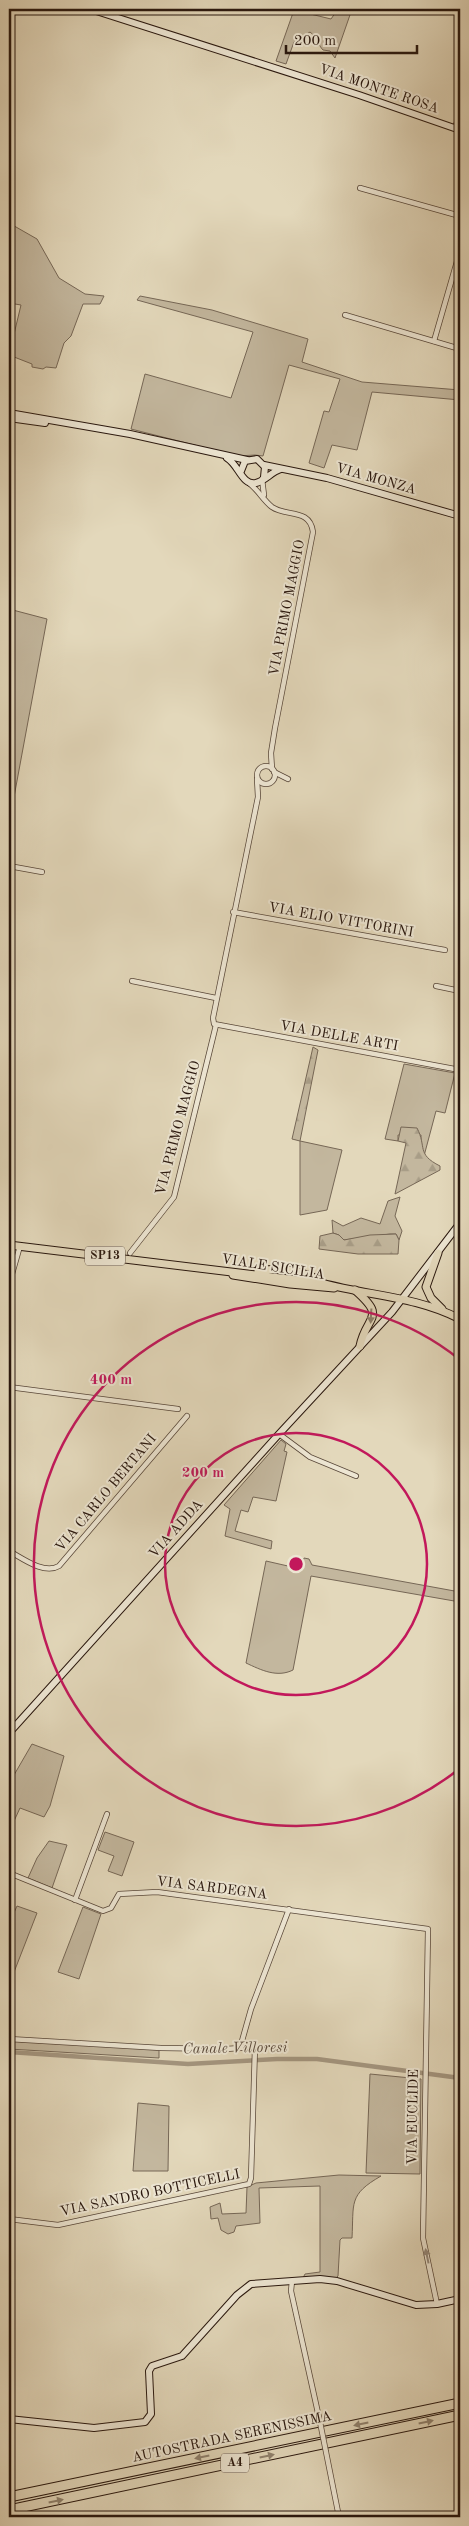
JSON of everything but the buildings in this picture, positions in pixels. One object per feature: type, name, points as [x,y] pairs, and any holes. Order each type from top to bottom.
[{"type":"highway","name":"AUTOSTRADA SERENISSIMA","points":[[9,2497],[460,2403]]},
{"type":"highway","name":"AUTOSTRADA SERENISSIMA","points":[[9,2510],[460,2414]]},
{"type":"main road","name":"VIA MONTE ROSA","points":[[90,9],[387,104],[458,129]]},
{"type":"main road","points":[[10,416],[73,425],[210,451],[247,460],[256,458],[264,465],[263,478]]},
{"type":"main road","points":[[210,451],[231,460],[241,471]]},
{"type":"main road","points":[[247,460],[242,465],[241,471],[243,478],[249,483],[256,483],[273,472],[285,469]]},
{"type":"main road","name":"VIA MONZA","points":[[264,465],[460,516]]},
{"type":"main road","name":"VIA ADDA","points":[[9,1734],[404,1298],[460,1223]]},
{"type":"main road","name":"VIALE SICILIA","points":[[10,1246],[249,1273],[285,1282],[296,1279],[404,1298]]},
{"type":"main road","points":[[438,1253],[427,1279],[427,1288],[431,1298],[444,1311]]},
{"type":"main road","name":"VIALE SICILIA","points":[[201,1268],[322,1289],[342,1288]]},
{"type":"main road","points":[[249,1273],[290,1270],[312,1276],[322,1283]]},
{"type":"main road","points":[[290,1270],[295,1273],[296,1279],[285,1282],[283,1272],[290,1270]]},
{"type":"main road","points":[[354,1290],[369,1303],[373,1310],[372,1320],[360,1346]]},
{"type":"main road","name":"SP13","points":[[404,1298],[444,1311],[460,1319]]},
{"type":"main road","points":[[9,2419],[94,2428],[149,2420],[151,2406],[150,2371],[154,2363],[173,2361],[182,2356],[241,2291],[251,2284],[320,2279],[337,2281],[416,2305],[437,2304],[460,2299]]},
{"type":"street","points":[[458,129],[460,113]]},
{"type":"street","points":[[360,188],[460,216]]},
{"type":"street","points":[[434,342],[460,251]]},
{"type":"street","points":[[454,275],[460,277]]},
{"type":"street","points":[[345,315],[460,349]]},
{"type":"street","points":[[263,478],[265,497]]},
{"type":"street","name":"VIA PRIMO MAGGIO","points":[[249,483],[275,508],[305,517],[311,523],[314,532],[271,753],[273,770],[271,783],[258,797]]},
{"type":"street","name":"VIA PRIMO MAGGIO","points":[[130,1253],[174,1197],[215,1024],[213,1018],[216,998],[258,797],[256,773],[271,753]]},
{"type":"street","points":[[257,780],[263,784],[288,779],[273,770],[262,767]]},
{"type":"street","points":[[9,866],[42,872]]},
{"type":"street","name":"VIA ELIO VITTORINI","points":[[233,912],[445,950]]},
{"type":"street","points":[[132,980],[216,998]]},
{"type":"street","points":[[436,986],[460,991]]},
{"type":"street","name":"VIA DELLE ARTI","points":[[215,1024],[460,1070]]},
{"type":"street","points":[[9,1303],[12,1274],[10,1246]]},
{"type":"street","points":[[12,1274],[20,1246]]},
{"type":"street","points":[[9,1387],[178,1409]]},
{"type":"street","name":"VIA CARLO BERTANI","points":[[9,1551],[42,1568],[51,1569],[59,1566],[187,1416]]},
{"type":"street","points":[[279,1434],[310,1457],[356,1476]]},
{"type":"street","points":[[74,1900],[107,1814]]},
{"type":"street","name":"VIA SARDEGNA","points":[[9,1873],[103,1911],[111,1908],[119,1894],[157,1892],[259,1907],[289,1908],[428,1929]]},
{"type":"street","points":[[9,2039],[160,2048],[240,2048],[251,2009],[289,1908]]},
{"type":"street","name":"VIA EUCLIDE","points":[[428,1929],[424,2069],[423,2238],[437,2304]]},
{"type":"street","name":"VIA SANDRO BOTTICELLI","points":[[9,2219],[58,2224],[249,2184],[251,2178],[255,2047],[240,2048]]},
{"type":"street","points":[[292,2281],[291,2292],[339,2517]]},
{"type":"green space","points":[[338,9],[351,12],[335,58],[330,51],[323,50],[310,32],[294,42],[286,64],[276,61],[294,10],[331,19]]},
{"type":"green space","points":[[9,223],[37,239],[59,278],[85,294],[104,296],[100,304],[83,304],[71,336],[64,343],[56,368],[46,367],[43,369],[32,367],[32,364],[9,355],[21,305],[9,303]]},
{"type":"green space","points":[[140,296],[212,310],[308,339],[302,362],[362,382],[460,390],[460,400],[372,392],[357,450],[332,445],[324,468],[309,463],[324,411],[329,412],[340,379],[289,365],[263,456],[238,456],[131,429],[145,374],[231,398],[253,332],[137,300]]},
{"type":"green space","points":[[9,609],[47,619],[9,824]]},
{"type":"green space","points":[[313,1047],[318,1050],[300,1141],[292,1139]]},
{"type":"green space","points":[[404,1064],[455,1073],[445,1113],[436,1111],[424,1156],[421,1146],[421,1135],[398,1135],[398,1141],[385,1139]]},
{"type":"green space","points":[[401,1127],[417,1128],[425,1154],[440,1166],[440,1170],[395,1194],[406,1143],[398,1141]]},
{"type":"green space","points":[[300,1141],[342,1150],[327,1210],[300,1215]]},
{"type":"green space","points":[[400,1197],[395,1216],[402,1231],[399,1240],[396,1234],[390,1234],[344,1240],[339,1235],[333,1233],[332,1220],[343,1226],[361,1218],[380,1224],[388,1201]]},
{"type":"green space","points":[[333,1233],[339,1235],[344,1240],[370,1235],[396,1234],[399,1240],[398,1254],[358,1254],[319,1249],[320,1236]]},
{"type":"green space","points":[[281,1440],[286,1444],[284,1451],[287,1452],[276,1501],[253,1497],[248,1512],[241,1510],[235,1531],[272,1541],[271,1549],[225,1536],[230,1509],[224,1505]]},
{"type":"green space","points":[[304,1558],[309,1559],[312,1565],[460,1592],[460,1602],[311,1576],[293,1670],[275,1673],[246,1663],[266,1561],[301,1569]]},
{"type":"green space","points":[[32,1744],[64,1756],[50,1806],[44,1817],[20,1808],[9,1832],[9,1771],[14,1775]]},
{"type":"green space","points":[[105,1832],[134,1842],[122,1876],[108,1871],[114,1856],[98,1850]]},
{"type":"green space","points":[[49,1841],[67,1845],[52,1888],[28,1878],[37,1858]]},
{"type":"green space","points":[[17,1906],[37,1913],[9,1985],[9,1924]]},
{"type":"green space","points":[[83,1907],[101,1914],[79,1979],[58,1972]]},
{"type":"green space","points":[[9,2041],[159,2049],[159,2058],[9,2049]]},
{"type":"green space","points":[[370,2074],[421,2079],[420,2174],[366,2173]]},
{"type":"green space","points":[[138,2103],[169,2106],[168,2171],[133,2171]]},
{"type":"green space","points":[[339,2175],[381,2176],[363,2189],[355,2201],[352,2238],[342,2238],[340,2240],[338,2276],[336,2278],[303,2278],[305,2274],[320,2272],[320,2186],[259,2188],[260,2223],[236,2226],[234,2232],[228,2234],[221,2230],[218,2218],[211,2219],[210,2207],[220,2203],[222,2214],[246,2213],[247,2187],[256,2183]]},
{"type":"waterway","name":"Canale Villoresi","points":[[9,2052],[188,2064],[277,2059],[317,2059],[460,2078]]}]
